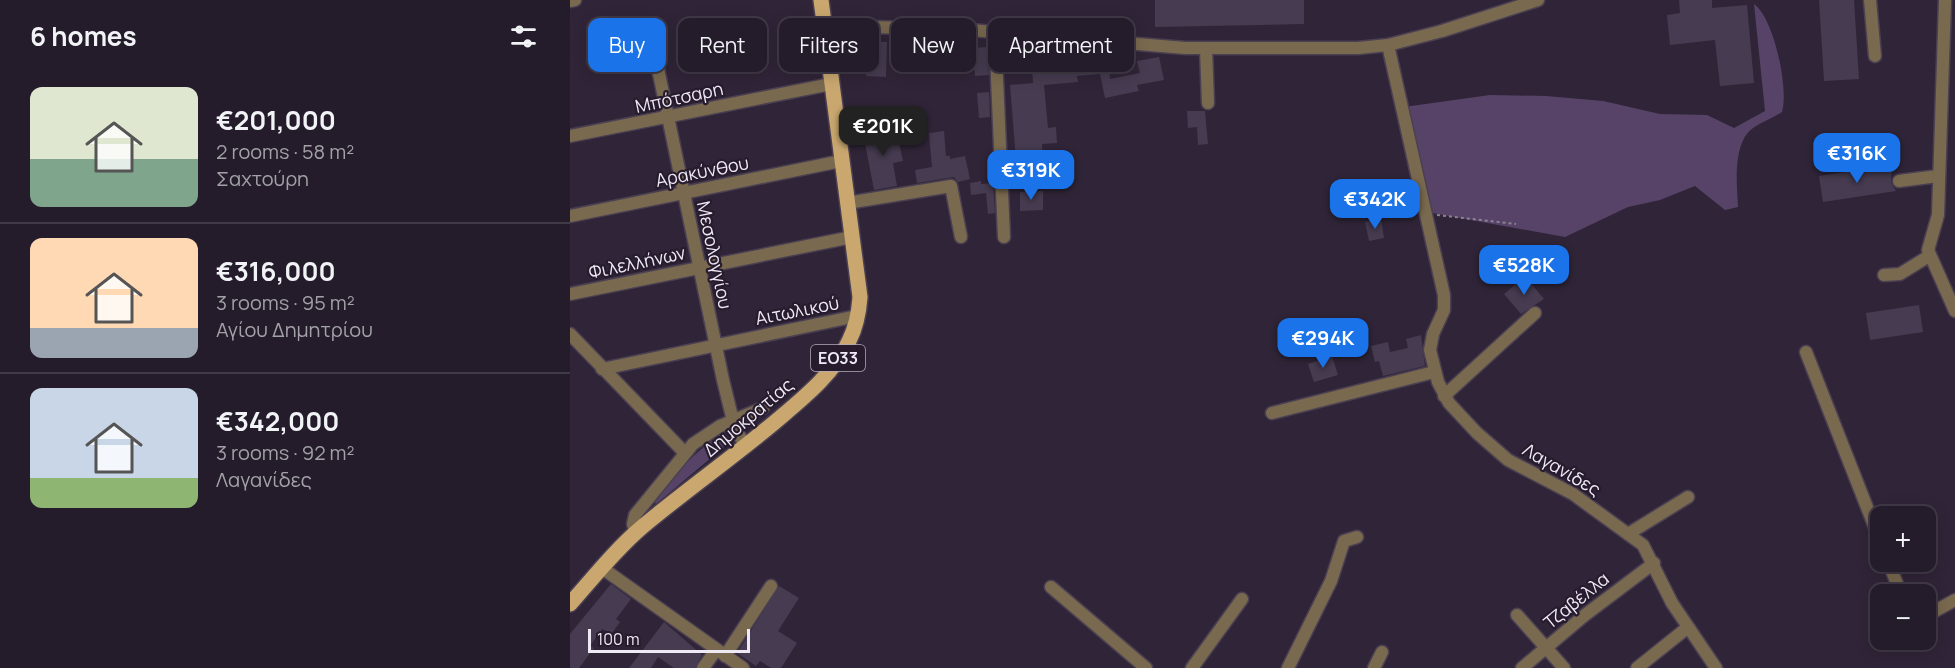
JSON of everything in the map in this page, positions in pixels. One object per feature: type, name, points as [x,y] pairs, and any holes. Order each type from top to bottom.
[{"type":"main road","name":"Δημοκρατίας","points":[[821,0],[822,18]]},
{"type":"main road","name":"Δημοκρατίας","points":[[570,604],[636,533],[746,446],[825,375],[849,342],[860,297],[829,72]]},
{"type":"street","points":[[570,1],[575,0]]},
{"type":"street","points":[[1134,44],[1206,49],[1358,48],[1388,45],[1480,20],[1538,0]]},
{"type":"street","points":[[1870,0],[1875,56]]},
{"type":"street","points":[[1945,0],[1938,215],[1928,250],[1955,311]]},
{"type":"street","points":[[879,27],[923,27],[988,32]]},
{"type":"street","name":"Λαγανίδες","points":[[1388,45],[1445,305],[1430,345],[1434,372],[1444,396],[1470,426],[1508,460],[1573,494],[1646,548],[1687,628],[1716,668]]},
{"type":"street","points":[[1206,49],[1208,103]]},
{"type":"street","name":"Μεσολογγίου","points":[[659,72],[733,420],[738,435],[746,446]]},
{"type":"street","points":[[997,72],[1004,237]]},
{"type":"street","points":[[1942,74],[1955,80]]},
{"type":"street","name":"Μπότσαρη","points":[[570,136],[831,84]]},
{"type":"street","name":"Αρακύνθου","points":[[570,216],[841,161]]},
{"type":"street","points":[[1899,181],[1938,176]]},
{"type":"street","points":[[847,203],[951,186],[961,237]]},
{"type":"street","name":"Φιλελλήνων","points":[[570,294],[852,237]]},
{"type":"street","points":[[1884,275],[1900,274],[1929,256]]},
{"type":"street","points":[[1444,396],[1534,313]]},
{"type":"street","name":"Αιτωλικού","points":[[602,369],[857,316]]},
{"type":"street","points":[[570,334],[684,452]]},
{"type":"street","points":[[1806,352],[1870,515]]},
{"type":"street","points":[[1272,413],[1434,372]]},
{"type":"street","points":[[636,533],[633,524],[635,515],[684,452],[700,438],[733,420],[763,408]]},
{"type":"street","points":[[1629,534],[1688,497]]},
{"type":"street","points":[[1288,668],[1331,581],[1344,541],[1357,537]]},
{"type":"street","name":"Τζαβέλλα","points":[[1522,668],[1654,563]]},
{"type":"street","points":[[602,568],[743,668]]},
{"type":"street","points":[[703,668],[720,653],[771,586]]},
{"type":"street","points":[[1051,587],[1146,668]]},
{"type":"street","points":[[1192,668],[1242,599]]},
{"type":"street","points":[[1936,610],[1955,600]]},
{"type":"street","points":[[1517,615],[1564,668]]},
{"type":"street","points":[[1637,668],[1687,628]]},
{"type":"street","points":[[1374,668],[1382,652]]},
{"type":"path","points":[[1425,213],[1516,224]]},
{"type":"shaded area","points":[[1754,4],[1768,24],[1773,38],[1781,71],[1784,101],[1782,112],[1753,128],[1746,135],[1742,144],[1737,165],[1738,207],[1725,210],[1695,186],[1660,200],[1628,207],[1565,237],[1427,212],[1404,107],[1490,95],[1546,96],[1603,101],[1660,114],[1707,115],[1734,128],[1765,111]]},
{"type":"shaded area","points":[[724,432],[731,441],[656,504],[653,501],[677,472]]},
{"type":"building","points":[[1155,0],[1304,0],[1304,24],[1155,27]]},
{"type":"building","points":[[1679,0],[1712,0],[1712,8],[1747,5],[1754,83],[1720,86],[1715,40],[1670,45],[1667,15],[1680,13]]},
{"type":"building","points":[[1819,0],[1854,0],[1859,79],[1824,81]]},
{"type":"building","points":[[879,42],[887,42],[886,77],[866,76],[866,72],[879,72]]},
{"type":"building","points":[[987,47],[989,75],[975,76],[976,48]]},
{"type":"building","points":[[1159,57],[1164,80],[1137,85],[1139,91],[1105,98],[1100,74],[1077,76],[1078,82],[1044,85],[1048,128],[1056,127],[1057,143],[1042,144],[1043,171],[1017,173],[1010,85],[1033,83],[1032,72],[1110,72],[1110,79],[1140,73],[1137,61]]},
{"type":"building","points":[[989,92],[990,117],[979,118],[977,93]]},
{"type":"building","points":[[1187,111],[1205,111],[1208,144],[1198,145],[1197,127],[1188,128]]},
{"type":"building","points":[[896,129],[903,161],[893,163],[897,186],[874,190],[863,133]]},
{"type":"building","points":[[944,131],[946,156],[950,156],[950,159],[965,156],[970,179],[958,182],[954,177],[917,183],[915,170],[932,167],[929,133]]},
{"type":"building","points":[[1892,165],[1891,183],[1896,191],[1823,202],[1819,176]]},
{"type":"building","points":[[981,181],[981,184],[993,183],[995,213],[988,214],[986,193],[971,195],[970,183]]},
{"type":"building","points":[[1043,191],[1043,210],[1020,211],[1020,192]]},
{"type":"building","points":[[1381,218],[1384,238],[1369,241],[1365,222]]},
{"type":"building","points":[[1525,276],[1544,299],[1521,314],[1504,294]]},
{"type":"building","points":[[1919,305],[1923,332],[1870,340],[1866,313]]},
{"type":"building","points":[[1421,335],[1425,366],[1383,376],[1379,361],[1375,362],[1371,346],[1388,342],[1390,352],[1408,348],[1406,339]]},
{"type":"building","points":[[1332,356],[1338,375],[1314,382],[1308,364]]},
{"type":"building","points":[[611,584],[631,599],[616,619],[620,622],[612,633],[602,629],[590,646],[594,648],[579,668],[570,668],[570,634]]},
{"type":"building","points":[[779,586],[799,598],[778,631],[797,643],[781,668],[771,668],[760,661],[756,666],[737,653]]},
{"type":"building","points":[[664,622],[702,655],[695,668],[674,668],[658,657],[651,668],[629,668]]}]
